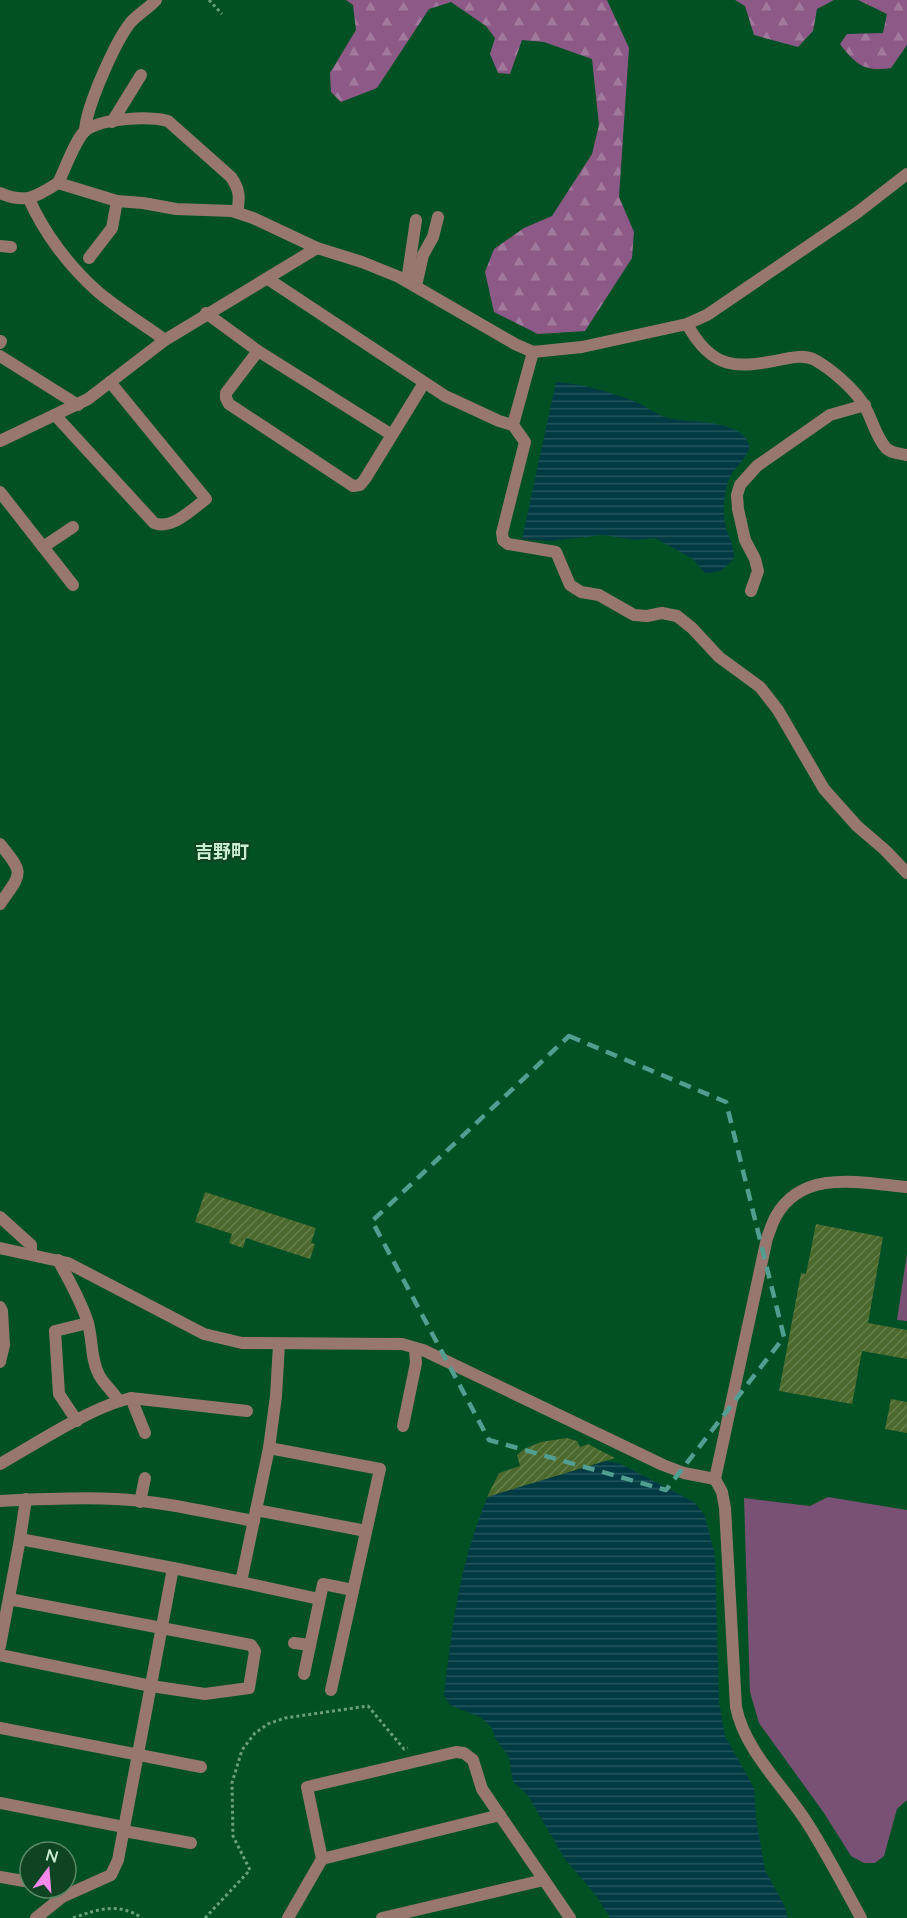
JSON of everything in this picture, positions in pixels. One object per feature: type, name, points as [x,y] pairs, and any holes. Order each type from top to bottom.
[{"type":"street","points":[[0,193],[9,197],[29,199],[58,183],[85,131],[90,105],[120,40],[132,22],[156,0]]},
{"type":"street","points":[[112,122],[141,75]]},
{"type":"street","points":[[85,131],[112,122],[158,118],[168,121],[231,177],[238,187],[240,197],[237,212]]},
{"type":"street","points":[[58,183],[117,201],[176,209],[237,212],[297,237],[317,248],[362,262],[411,283],[515,344],[533,352],[582,347],[687,324],[707,315],[858,212],[907,174]]},
{"type":"street","points":[[29,199],[36,215],[79,273],[98,292],[165,340]]},
{"type":"street","points":[[89,258],[112,228],[117,201]]},
{"type":"street","points":[[411,283],[433,237],[438,217]]},
{"type":"street","points":[[411,283],[416,219]]},
{"type":"street","points":[[0,424],[5,438],[78,405],[165,340],[206,313],[268,279],[317,248]]},
{"type":"street","points":[[268,279],[424,383],[456,401],[513,425],[525,442],[502,533],[503,540],[508,544],[556,552],[570,585],[581,592],[599,595],[634,615],[647,616],[662,613],[677,616],[692,628],[719,657],[760,687],[778,710],[824,789],[857,826],[907,873]]},
{"type":"street","points":[[206,313],[258,351],[392,435]]},
{"type":"street","points":[[687,324],[697,342],[706,352],[720,360],[752,366],[795,356],[817,361],[847,385],[865,405],[885,448],[907,456]]},
{"type":"street","points":[[258,351],[226,393],[229,404],[353,486],[360,485],[424,383]]},
{"type":"street","points":[[513,425],[533,352]]},
{"type":"street","points":[[0,356],[78,405]]},
{"type":"street","points":[[55,415],[154,523],[161,526],[170,524],[206,499],[110,382]]},
{"type":"street","points":[[751,591],[758,571],[755,559],[745,540],[738,509],[737,495],[740,485],[756,466],[825,419],[845,410],[865,405]]},
{"type":"street","points":[[0,492],[74,585]]},
{"type":"street","points":[[43,547],[73,527]]},
{"type":"street","points":[[0,844],[17,865],[19,875],[16,883],[0,904]]},
{"type":"street","points":[[861,1918],[806,1821],[756,1753],[739,1722],[736,1707],[725,1508],[722,1492],[715,1479],[767,1238],[775,1217],[787,1201],[802,1190],[820,1182],[842,1181],[907,1187]]},
{"type":"street","points":[[0,1217],[31,1245],[31,1254]]},
{"type":"street","points":[[0,1248],[68,1263],[204,1334],[242,1343],[402,1344],[415,1348],[663,1465],[684,1473],[715,1479]]},
{"type":"street","points":[[58,1260],[76,1293],[88,1323],[99,1375],[125,1399],[145,1433]]},
{"type":"street","points":[[0,1307],[3,1345],[0,1362]]},
{"type":"street","points":[[77,1421],[59,1394],[55,1331],[88,1323]]},
{"type":"street","points":[[241,1582],[269,1448],[276,1396],[279,1344]]},
{"type":"street","points":[[403,1426],[416,1363],[415,1348]]},
{"type":"street","points":[[0,1464],[77,1421],[125,1399],[247,1411]]},
{"type":"street","points":[[269,1448],[380,1469],[332,1690]]},
{"type":"street","points":[[141,1502],[145,1478]]},
{"type":"street","points":[[0,1646],[26,1499]]},
{"type":"street","points":[[0,1501],[118,1499],[366,1531]]},
{"type":"street","points":[[20,1539],[320,1599]]},
{"type":"street","points":[[78,1890],[111,1875],[118,1860],[173,1568]]},
{"type":"street","points":[[303,1674],[323,1584],[353,1590]]},
{"type":"street","points":[[0,1655],[151,1686],[205,1694],[249,1688],[255,1651],[251,1644],[9,1599]]},
{"type":"street","points":[[294,1643],[310,1645]]},
{"type":"street","points":[[0,1728],[201,1767]]},
{"type":"street","points":[[288,1918],[322,1859],[307,1787],[456,1752],[464,1753],[473,1760],[482,1790],[570,1918]]},
{"type":"street","points":[[0,1803],[191,1843]]},
{"type":"street","points":[[322,1859],[500,1815]]},
{"type":"street","points":[[0,1877],[18,1880]]},
{"type":"street","points":[[382,1918],[544,1880]]},
{"type":"street","points":[[36,1918],[58,1900]]},
{"type":"path","points":[[209,0],[222,14]]},
{"type":"path","points":[[73,1918],[108,1907],[130,1910],[142,1918]]},
{"type":"highlighted area","points":[[569,1036],[726,1102],[784,1337],[666,1490],[489,1440],[372,1221]]},
{"type":"shaded area","points":[[907,1253],[907,1321],[897,1320]]},
{"type":"shaded area","points":[[828,1497],[907,1510],[907,1800],[897,1809],[884,1856],[875,1863],[864,1863],[851,1856],[824,1813],[759,1723],[750,1692],[744,1498],[810,1506]]},
{"type":"green space","points":[[346,0],[607,0],[629,48],[619,197],[634,232],[632,258],[585,331],[538,334],[494,312],[485,272],[494,249],[524,228],[552,216],[592,154],[599,125],[592,59],[544,42],[522,40],[510,74],[498,73],[490,54],[495,38],[486,26],[451,2],[429,9],[377,88],[341,102],[331,92],[330,73],[356,30],[353,5]]},
{"type":"green space","points":[[735,0],[834,0],[817,9],[813,31],[798,47],[754,35],[745,6]]},
{"type":"green space","points":[[858,0],[907,0],[907,45],[891,68],[868,68],[856,62],[840,44],[847,34],[883,33],[887,14]]},
{"type":"water","points":[[556,382],[616,395],[636,402],[664,417],[723,425],[743,435],[749,448],[730,477],[725,499],[725,521],[734,554],[734,558],[728,565],[722,570],[705,573],[693,559],[655,538],[635,540],[603,535],[549,541],[522,539]]},
{"type":"water","points":[[606,1461],[621,1464],[694,1502],[704,1514],[715,1555],[719,1702],[725,1736],[754,1788],[756,1819],[765,1870],[784,1905],[788,1918],[610,1918],[595,1894],[565,1859],[527,1794],[513,1782],[509,1757],[495,1738],[492,1728],[480,1717],[450,1705],[444,1696],[458,1594],[470,1545],[488,1496]]},
{"type":"building","points":[[205,1192],[316,1228],[311,1243],[315,1244],[310,1259],[246,1238],[243,1248],[229,1243],[232,1234],[195,1222]]},
{"type":"building","points":[[816,1224],[883,1237],[868,1323],[907,1330],[907,1359],[862,1351],[852,1404],[779,1391],[801,1273],[806,1274]]},
{"type":"building","points":[[891,1399],[907,1402],[907,1433],[885,1429]]},
{"type":"building","points":[[567,1438],[577,1441],[580,1447],[588,1444],[615,1458],[487,1497],[499,1473],[520,1466],[517,1455],[524,1449],[541,1442]]},
{"type":"district","name":"吉野町","points":[[222,852]]}]
